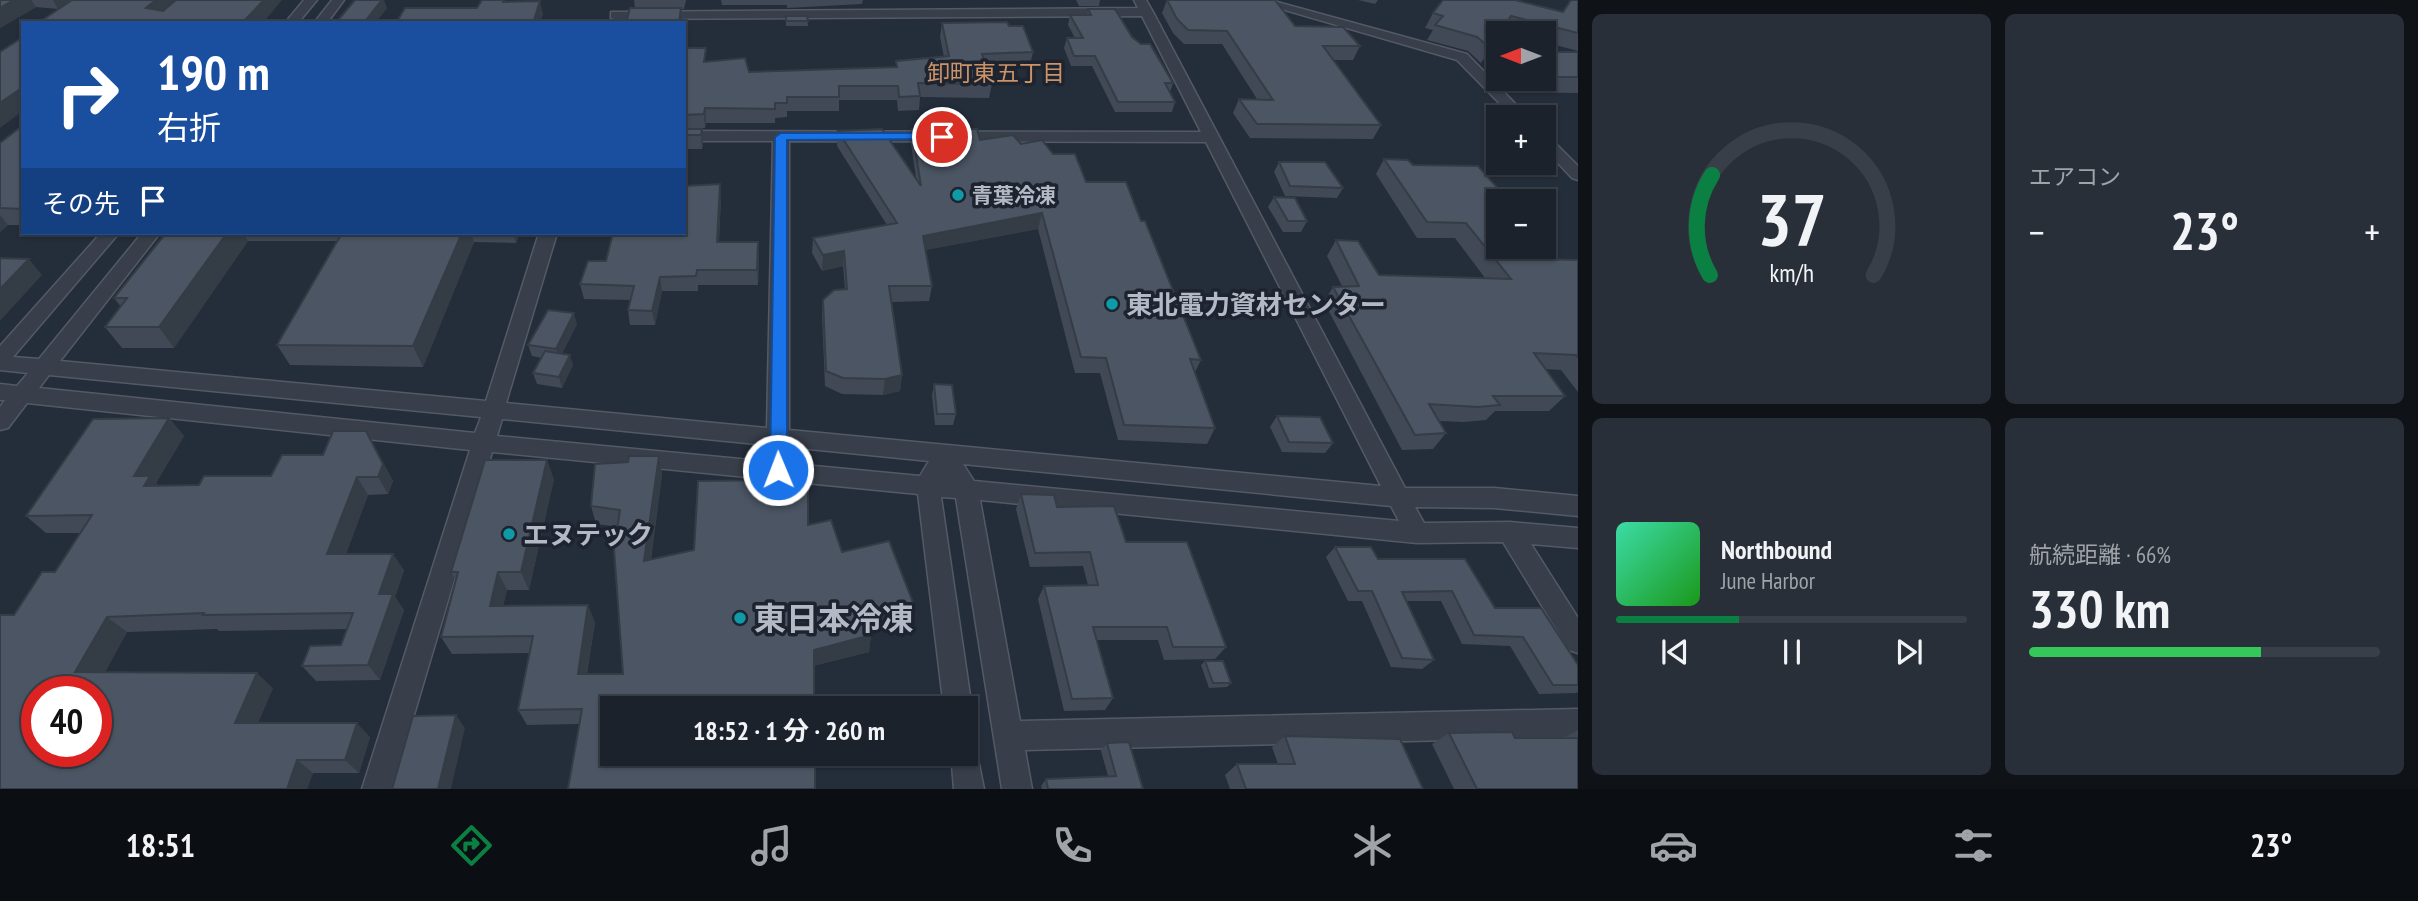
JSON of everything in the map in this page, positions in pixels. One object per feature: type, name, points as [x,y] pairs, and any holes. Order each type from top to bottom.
[{"type":"street","points":[[294,21],[311,0]]},
{"type":"street","points":[[322,21],[338,0]]},
{"type":"street","points":[[619,0],[613,19],[1143,6],[1417,533]]},
{"type":"street","points":[[1256,0],[1462,57],[1509,105]]},
{"type":"street","points":[[686,136],[1211,137]]},
{"type":"street","points":[[778,470],[781,137]]},
{"type":"street","points":[[1556,152],[1578,174]]},
{"type":"street","points":[[0,361],[108,235]]},
{"type":"street","points":[[0,422],[149,235]]},
{"type":"street","points":[[377,789],[547,235]]},
{"type":"street","points":[[0,361],[1398,497],[1494,498],[1578,506]]},
{"type":"street","points":[[0,392],[484,443],[928,483],[1417,533],[1510,532],[1578,538]]},
{"type":"street","points":[[945,454],[928,483],[956,696]]},
{"type":"street","points":[[945,454],[966,488],[1017,789]]},
{"type":"street","points":[[1510,532],[1578,641]]},
{"type":"street","points":[[1008,736],[1578,723]]},
{"type":"street","points":[[966,766],[969,789]]},
{"type":"building","points":[[0,0],[14,0],[0,8]]},
{"type":"building","points":[[72,0],[156,0],[146,8],[163,11],[176,0],[264,0],[244,21],[41,21]]},
{"type":"building","points":[[355,0],[382,0],[366,20],[338,20]]},
{"type":"building","points":[[482,0],[540,1],[534,21],[397,21],[405,8],[477,8]]},
{"type":"building","points":[[1167,0],[1275,0],[1295,26],[1343,27],[1360,46],[1323,46],[1381,125],[1257,124],[1239,99],[1273,100],[1227,31],[1188,30],[1177,19]]},
{"type":"building","points":[[1443,0],[1515,0],[1563,12],[1571,0],[1578,0],[1578,33],[1556,27],[1556,21],[1531,21],[1511,16],[1508,21],[1486,21],[1486,45],[1477,37],[1435,25],[1443,16],[1433,13]]},
{"type":"building","points":[[630,8],[681,8],[679,21],[627,21]]},
{"type":"building","points":[[1088,9],[1115,9],[1132,37],[1141,44],[1150,44],[1173,83],[1165,83],[1175,102],[1118,102],[1095,56],[1074,56],[1067,38],[1083,38],[1070,15],[1091,15]]},
{"type":"building","points":[[786,16],[807,16],[808,21],[786,21]]},
{"type":"building","points":[[1007,22],[1009,26],[1023,26],[1033,52],[982,54],[992,84],[918,83],[920,96],[899,97],[898,86],[839,86],[839,97],[787,97],[787,103],[775,103],[775,109],[705,108],[704,114],[686,115],[686,48],[706,48],[704,62],[745,58],[749,72],[897,67],[896,61],[949,56],[942,23]]},
{"type":"building","points":[[21,38],[21,88],[0,103],[0,52]]},
{"type":"building","points":[[1556,52],[1578,52],[1578,77],[1556,77]]},
{"type":"building","points":[[21,129],[21,209],[0,208],[0,143]]},
{"type":"building","points":[[686,129],[702,129],[701,135],[686,135]]},
{"type":"building","points":[[882,129],[921,186],[912,129],[977,129],[980,140],[1013,135],[1021,144],[1042,140],[1053,154],[1075,154],[1086,182],[1126,182],[1141,221],[1145,221],[1201,360],[1190,359],[1215,428],[1124,425],[1106,358],[1081,357],[1042,213],[923,236],[932,286],[889,286],[902,375],[885,379],[843,378],[826,371],[823,300],[834,290],[847,289],[844,251],[823,255],[813,238],[897,223],[838,131]]},
{"type":"building","points":[[1384,159],[1408,160],[1413,165],[1478,166],[1498,189],[1486,189],[1486,248],[1466,223],[1427,222]]},
{"type":"building","points":[[1279,162],[1325,162],[1343,188],[1290,186]]},
{"type":"building","points":[[720,184],[717,242],[758,242],[757,270],[697,270],[696,276],[660,277],[652,311],[628,310],[634,286],[580,284],[588,261],[606,261],[612,235],[686,235],[686,186]]},
{"type":"building","points":[[1274,197],[1295,198],[1307,221],[1288,221]]},
{"type":"building","points":[[164,235],[226,235],[159,327],[105,327],[127,298],[114,298]]},
{"type":"building","points":[[341,235],[461,235],[413,346],[277,345]]},
{"type":"building","points":[[1336,240],[1358,241],[1379,275],[1511,279],[1495,259],[1578,260],[1578,357],[1534,353],[1565,396],[1493,396],[1500,405],[1478,407],[1429,404],[1446,433],[1415,435],[1333,287],[1359,286]]},
{"type":"building","points":[[0,258],[29,259],[0,289]]},
{"type":"building","points":[[548,310],[574,313],[556,349],[528,345]]},
{"type":"building","points":[[545,351],[570,355],[559,377],[533,373]]},
{"type":"building","points":[[934,384],[952,385],[956,414],[937,414]]},
{"type":"building","points":[[1277,416],[1320,417],[1333,443],[1289,442]]},
{"type":"building","points":[[169,418],[134,476],[150,476],[144,486],[199,485],[204,476],[271,476],[282,455],[323,455],[333,431],[366,431],[383,464],[378,477],[357,477],[327,554],[393,554],[379,594],[393,594],[368,665],[302,666],[310,646],[341,645],[353,613],[203,615],[204,613],[107,617],[75,672],[257,673],[235,723],[357,723],[345,760],[297,760],[287,789],[0,789],[0,615],[14,615],[42,572],[55,572],[92,515],[26,516],[93,419]]},
{"type":"building","points":[[629,456],[659,456],[644,561],[694,550],[698,481],[777,480],[777,470],[808,470],[808,525],[831,520],[842,552],[889,541],[914,605],[865,616],[871,635],[814,650],[814,696],[600,696],[600,766],[815,766],[815,789],[568,789],[582,709],[518,710],[533,636],[441,637],[458,572],[451,572],[485,460],[547,460],[521,572],[498,572],[490,606],[588,605],[578,674],[623,674],[614,549],[620,510],[591,506],[595,464],[628,462]]},
{"type":"building","points":[[1021,494],[1054,495],[1057,507],[1114,506],[1126,542],[1187,542],[1226,647],[1173,647],[1167,627],[1093,627],[1113,698],[1072,699],[1044,586],[1098,585],[1090,552],[1035,553]]},
{"type":"building","points":[[1335,547],[1371,547],[1378,559],[1465,559],[1495,608],[1541,608],[1578,665],[1578,685],[1553,685],[1523,637],[1474,635],[1452,591],[1402,592],[1434,660],[1402,658],[1372,591],[1358,591]]},
{"type":"building","points":[[1205,661],[1223,661],[1231,683],[1213,683]]},
{"type":"building","points":[[456,715],[438,789],[392,789],[413,716]]},
{"type":"building","points":[[1512,732],[1515,738],[1578,738],[1578,789],[1477,789],[1449,733]]},
{"type":"building","points":[[1285,736],[1400,739],[1423,789],[1246,789],[1237,764],[1295,764]]},
{"type":"building","points":[[1129,742],[1143,789],[1048,789],[1046,779],[1116,776],[1107,743]]},
{"type":"place","name":"青葉冷凍","points":[[958,195]]},
{"type":"place","name":"東北電力資材センター","points":[[1112,304]]},
{"type":"place","name":"エヌテック","points":[[509,534]]},
{"type":"place","name":"東日本冷凍","points":[[740,618]]},
{"type":"district","name":"卸町東五丁目","points":[[996,72]]},
{"type":"route","points":[[778,470],[781,137],[942,137]]}]
